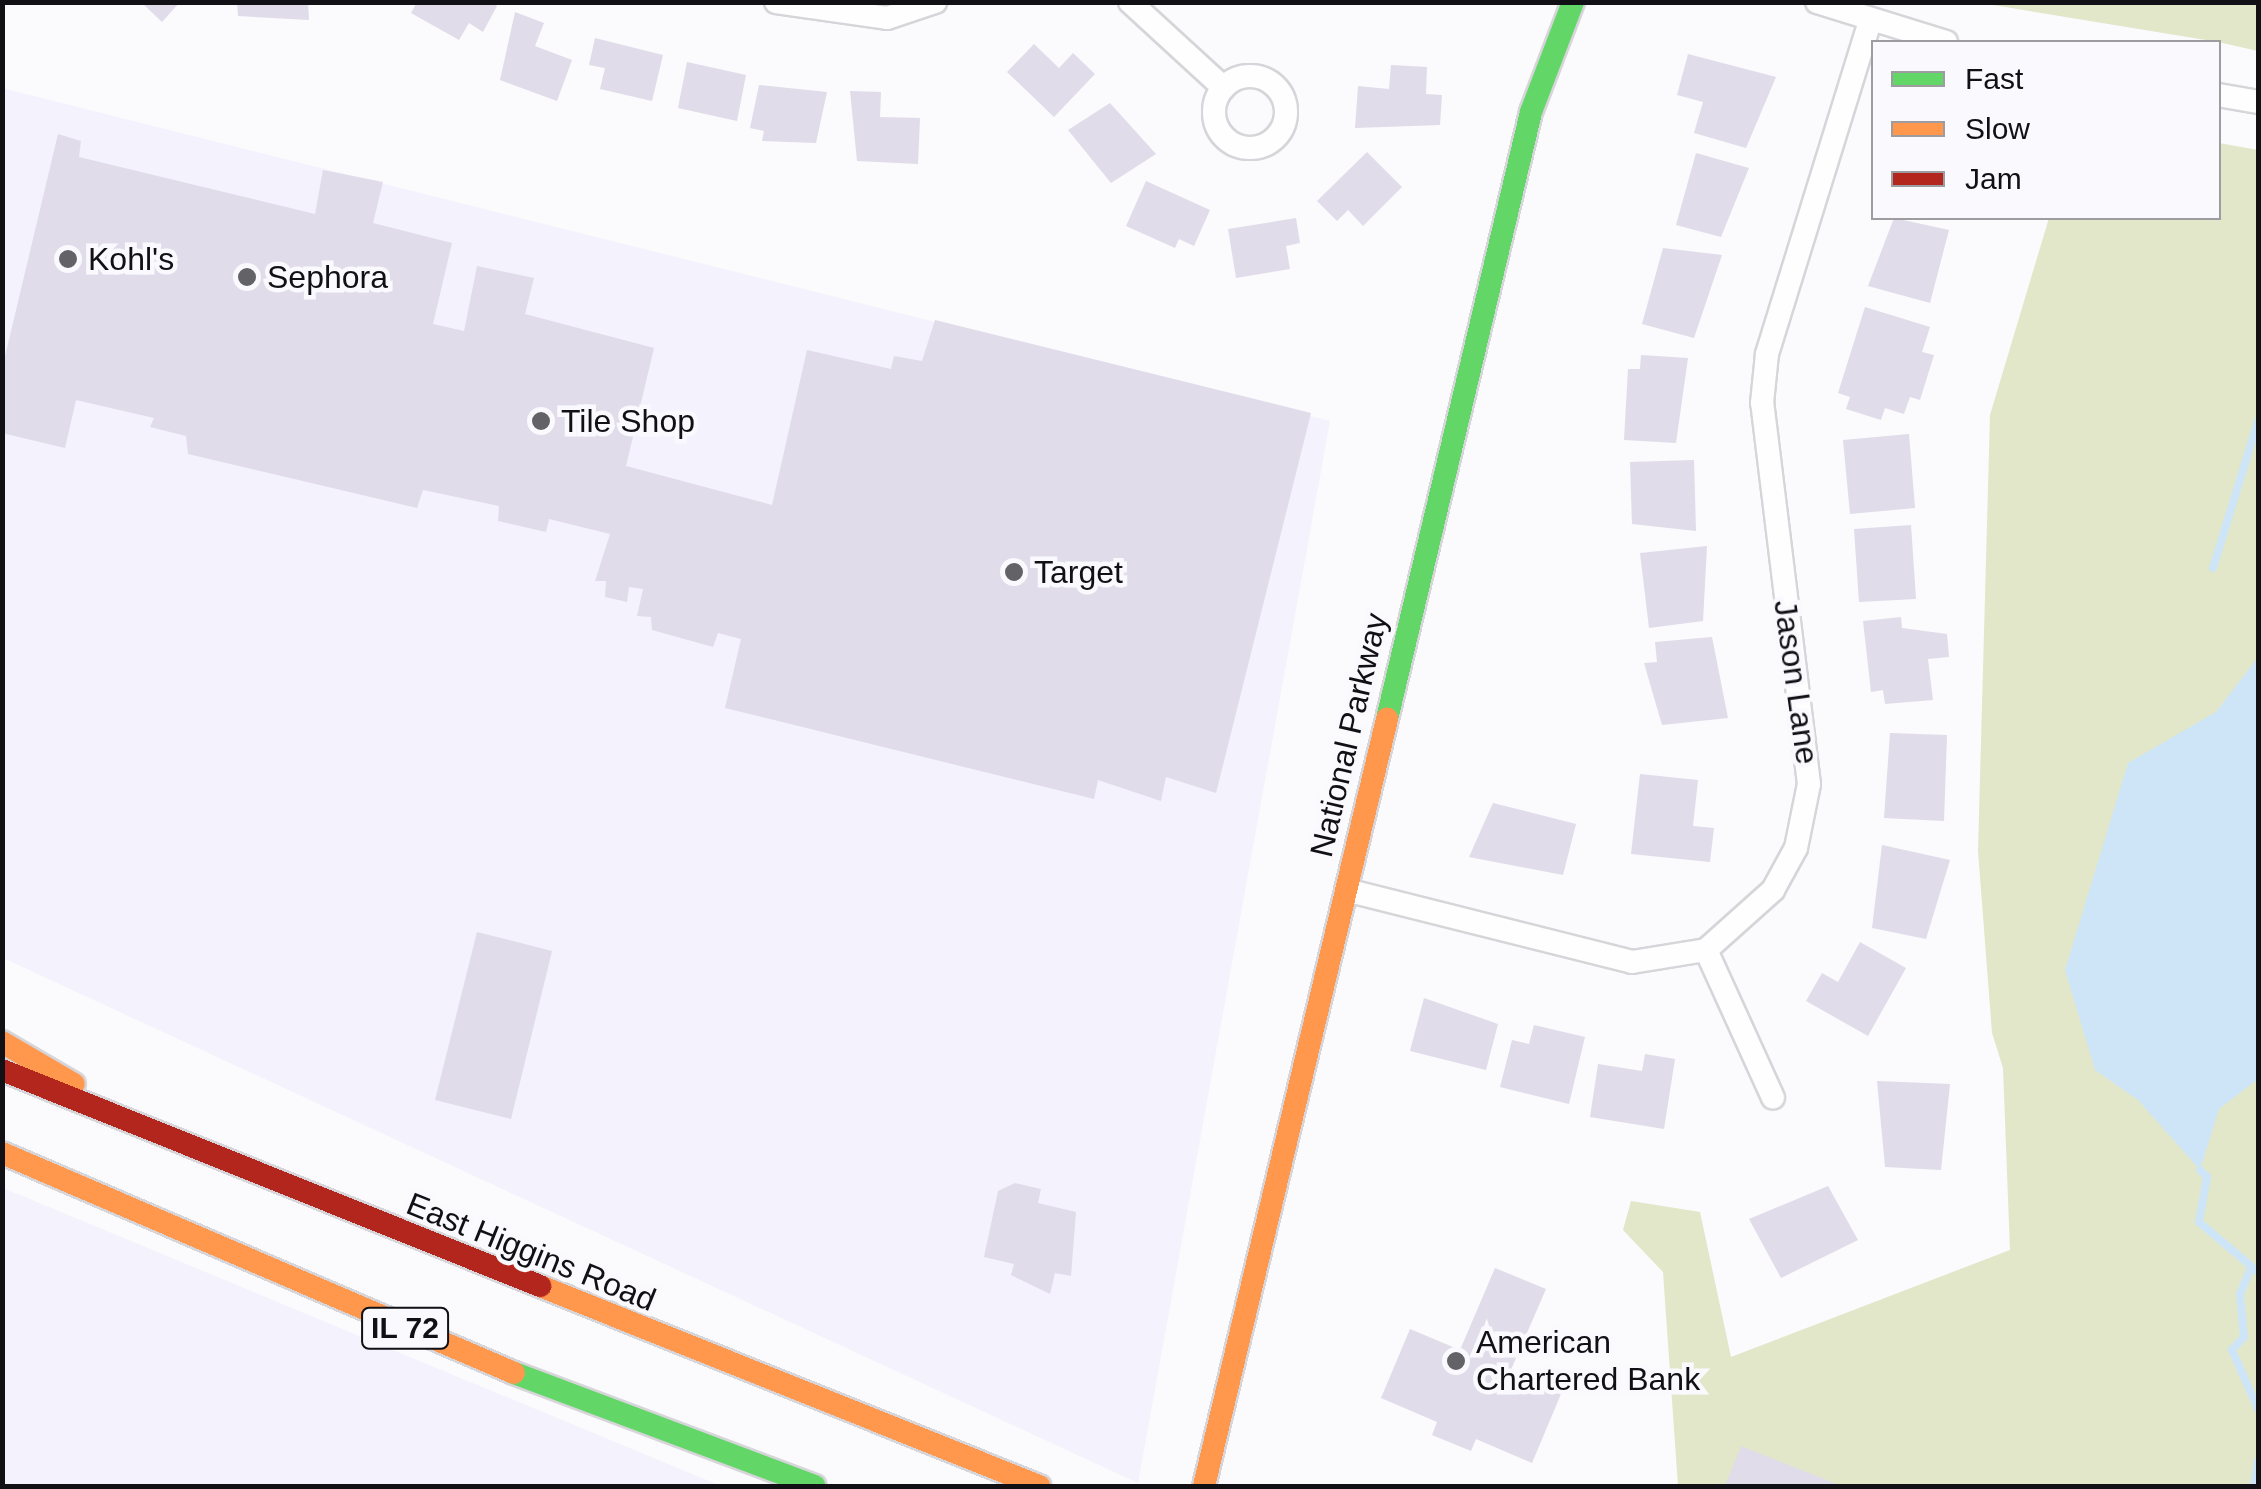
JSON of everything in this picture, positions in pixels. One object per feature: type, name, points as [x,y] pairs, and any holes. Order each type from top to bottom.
[{"type":"main road","name":"National Parkway","points":[[1204,1486],[1532,112],[1573,2]]},
{"type":"main road","points":[[2,1042],[136,1128]]},
{"type":"main road","name":"East Higgins Road","points":[[2,1070],[136,1128],[1039,1486]]},
{"type":"main road","name":"IL 72","points":[[2,1153],[569,1397],[814,1486]]},
{"type":"street","points":[[776,2],[887,18],[935,2]]},
{"type":"street","points":[[1130,2],[1224,88]]},
{"type":"street","points":[[1818,2],[1869,25],[1937,40]]},
{"type":"street","name":"Jason Lane","points":[[1706,950],[1773,890],[1796,848],[1810,784],[1762,403],[1768,354],[1869,25]]},
{"type":"street","points":[[2221,96],[2258,102]]},
{"type":"street","points":[[1346,890],[1632,962],[1706,950],[1772,1098]]},
{"type":"shaded area","points":[[2,88],[1330,421],[1138,1483],[3,958]]},
{"type":"shaded area","points":[[3,1188],[721,1486],[3,1486]]},
{"type":"green space","points":[[1981,3],[2258,3],[2258,51],[2221,40]]},
{"type":"green space","points":[[2221,143],[2258,150],[2258,1486],[1678,1486],[1663,1272],[1623,1230],[1631,1201],[1700,1212],[1731,1357],[2010,1250],[2003,1068],[1992,1033],[1978,851],[1990,415],[2048,220],[2221,220]]},
{"type":"water","points":[[2258,657],[2258,1079],[2219,1109],[2200,1170],[2138,1100],[2095,1070],[2065,970],[2128,763],[2216,712]]},
{"type":"building","points":[[141,2],[180,2],[162,22]]},
{"type":"building","points":[[237,2],[308,2],[309,20],[238,16]]},
{"type":"building","points":[[417,2],[491,2],[497,6],[483,32],[469,23],[459,40],[411,13]]},
{"type":"building","points":[[515,12],[544,23],[535,46],[572,60],[557,101],[500,80]]},
{"type":"building","points":[[595,38],[663,55],[652,101],[600,89],[605,68],[589,65]]},
{"type":"building","points":[[1034,44],[1059,68],[1073,53],[1095,74],[1054,117],[1007,72]]},
{"type":"building","points":[[1688,54],[1776,77],[1746,148],[1694,133],[1703,102],[1677,95]]},
{"type":"building","points":[[687,62],[746,75],[737,121],[678,108]]},
{"type":"building","points":[[1391,65],[1427,67],[1426,94],[1442,95],[1440,125],[1355,128],[1358,86],[1389,89]]},
{"type":"building","points":[[759,85],[827,92],[816,143],[762,141],[764,131],[750,128]]},
{"type":"building","points":[[850,91],[881,92],[880,117],[920,118],[918,164],[857,161]]},
{"type":"building","points":[[1110,103],[1156,154],[1111,183],[1068,130]]},
{"type":"building","points":[[58,134],[81,141],[79,157],[315,214],[323,170],[383,182],[373,223],[452,243],[433,324],[464,331],[477,266],[534,278],[525,314],[654,348],[626,466],[772,505],[807,350],[891,369],[894,356],[922,361],[935,320],[1311,413],[1216,793],[1166,777],[1161,801],[1098,780],[1094,799],[725,708],[741,639],[718,633],[713,647],[652,630],[651,617],[637,616],[643,589],[629,587],[627,602],[605,597],[606,581],[595,581],[610,534],[549,519],[546,532],[498,521],[499,506],[423,490],[417,508],[188,454],[186,436],[150,427],[154,418],[76,400],[65,448],[2,433],[2,369]]},
{"type":"building","points":[[1367,152],[1402,187],[1363,226],[1348,210],[1337,221],[1317,201]]},
{"type":"building","points":[[1696,153],[1749,168],[1721,237],[1676,225]]},
{"type":"building","points":[[1146,181],[1210,210],[1194,246],[1179,239],[1175,248],[1126,226]]},
{"type":"building","points":[[1296,218],[1300,243],[1286,246],[1290,269],[1236,278],[1228,229]]},
{"type":"building","points":[[1893,220],[1949,230],[1930,303],[1868,286]]},
{"type":"building","points":[[1663,248],[1722,255],[1694,338],[1642,324]]},
{"type":"building","points":[[1865,307],[1930,327],[1922,352],[1934,355],[1920,400],[1910,397],[1904,414],[1885,408],[1881,420],[1846,409],[1850,397],[1838,393]]},
{"type":"building","points":[[1641,355],[1688,358],[1676,443],[1624,440],[1628,369],[1640,369]]},
{"type":"building","points":[[1909,434],[1915,508],[1850,514],[1843,440]]},
{"type":"building","points":[[1694,460],[1696,531],[1632,524],[1630,462]]},
{"type":"building","points":[[1911,525],[1916,599],[1859,602],[1854,529]]},
{"type":"building","points":[[1707,546],[1703,621],[1649,628],[1640,553]]},
{"type":"building","points":[[1901,617],[1902,628],[1947,634],[1949,657],[1928,659],[1933,700],[1885,704],[1883,690],[1871,692],[1863,621]]},
{"type":"building","points":[[1712,637],[1728,718],[1662,725],[1644,663],[1657,662],[1655,642]]},
{"type":"building","points":[[1890,733],[1947,735],[1944,821],[1884,818]]},
{"type":"building","points":[[1640,774],[1698,780],[1693,826],[1714,828],[1710,862],[1631,854]]},
{"type":"building","points":[[1493,803],[1576,824],[1563,875],[1469,857]]},
{"type":"building","points":[[1882,845],[1950,860],[1926,939],[1872,928]]},
{"type":"building","points":[[477,932],[552,951],[511,1119],[435,1100]]},
{"type":"building","points":[[1860,942],[1906,968],[1868,1036],[1806,1001],[1822,973],[1838,982]]},
{"type":"building","points":[[1424,998],[1498,1024],[1486,1070],[1410,1051]]},
{"type":"building","points":[[1534,1025],[1585,1037],[1569,1104],[1500,1087],[1512,1040],[1529,1044]]},
{"type":"building","points":[[1645,1054],[1675,1059],[1664,1129],[1590,1117],[1598,1064],[1642,1071]]},
{"type":"building","points":[[1877,1081],[1950,1084],[1941,1170],[1885,1167]]},
{"type":"building","points":[[1015,1183],[1041,1189],[1038,1203],[1076,1212],[1071,1276],[1055,1273],[1050,1294],[1011,1275],[1014,1264],[984,1257],[998,1191]]},
{"type":"building","points":[[1828,1186],[1858,1240],[1781,1278],[1749,1219]]},
{"type":"building","name":"American Chartered Bank","points":[[1495,1268],[1546,1289],[1510,1372],[1561,1394],[1532,1463],[1476,1439],[1471,1451],[1432,1435],[1437,1422],[1381,1398],[1410,1329],[1460,1350]]},
{"type":"building","points":[[1741,1446],[1842,1486],[1725,1486]]},
{"type":"waterway","points":[[2213,568],[2258,421]]},
{"type":"waterway","points":[[2200,1170],[2207,1177],[2199,1222],[2258,1272]]},
{"type":"waterway","points":[[2251,1268],[2240,1294],[2244,1337],[2232,1350],[2258,1409]]},
{"type":"waterway","points":[[2254,1486],[2258,1461]]},
{"type":"traffic: fast","points":[[1387,719],[1531,112],[1573,2]]},
{"type":"traffic: fast","points":[[514,1373],[814,1486]]},
{"type":"traffic: slow","points":[[1204,1486],[1387,719]]},
{"type":"traffic: slow","points":[[2,1042],[74,1084]]},
{"type":"traffic: slow","points":[[2,1153],[514,1373]]},
{"type":"traffic: slow","points":[[540,1286],[1039,1486]]},
{"type":"traffic: jam","points":[[2,1070],[540,1286]]},
{"type":"place","name":"Kohl's","points":[[68,259]]},
{"type":"place","name":"Sephora","points":[[247,277]]},
{"type":"place","name":"Tile Shop","points":[[541,421]]},
{"type":"place","name":"Target","points":[[1014,572]]},
{"type":"place","name":"American Chartered Bank","points":[[1456,1361]]}]
